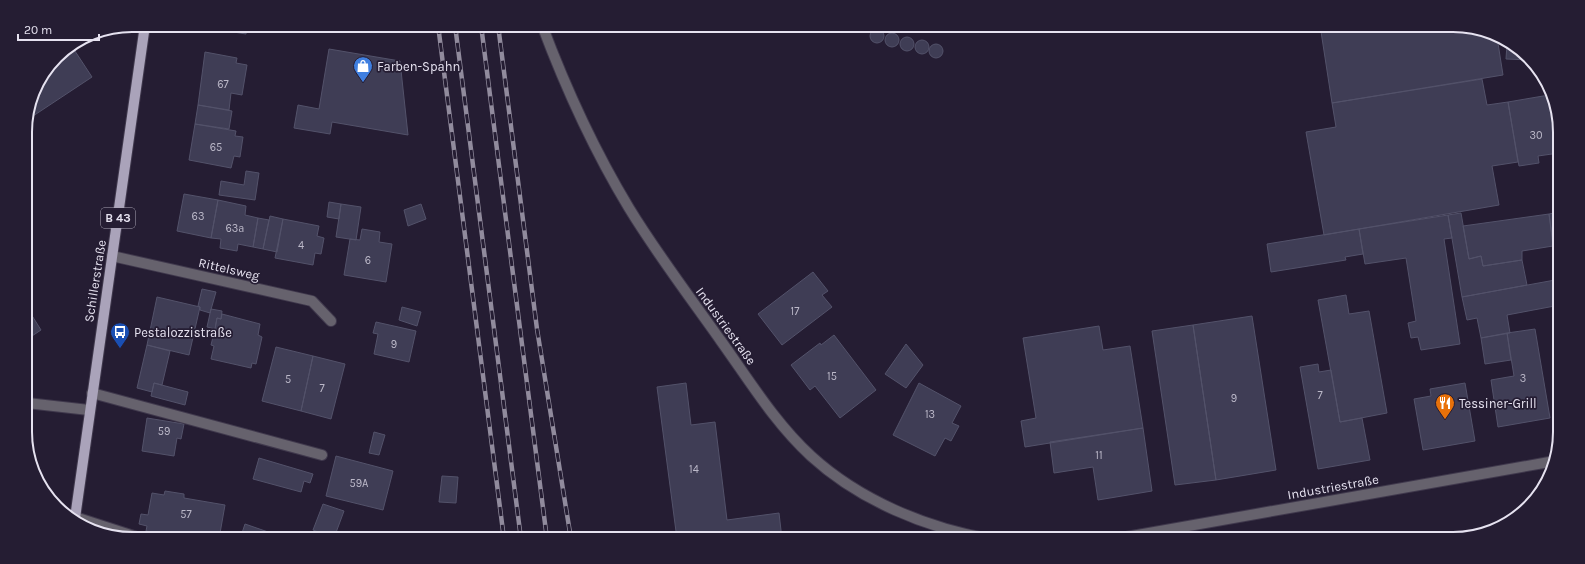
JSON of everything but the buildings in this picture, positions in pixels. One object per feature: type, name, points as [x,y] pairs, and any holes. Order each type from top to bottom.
[{"type":"main road","name":"Schillerstraße","points":[[75,514],[89,410],[145,32]]},
{"type":"street","name":"Industriestraße","points":[[544,32],[554,59],[588,134],[630,209],[671,271],[767,406],[788,432],[811,456],[837,476],[869,497],[891,508],[960,532]]},
{"type":"street","name":"Rittelsweg","points":[[112,256],[312,301],[331,321]]},
{"type":"street","points":[[92,393],[322,455]]},
{"type":"street","points":[[32,404],[89,410]]},
{"type":"street","name":"Industriestraße","points":[[1154,532],[1548,462]]},
{"type":"street","points":[[94,524],[114,530]]},
{"type":"railway","points":[[439,32],[503,532]]},
{"type":"railway","points":[[456,32],[520,532]]},
{"type":"railway","points":[[482,32],[546,532]]},
{"type":"railway","points":[[499,32],[537,329],[570,532]]},
{"type":"place","name":"Farben-Spahn","points":[[363,83]]},
{"type":"place","name":"Pestalozzistraße","points":[[120,349]]},
{"type":"place","name":"Tessiner-Grill","points":[[1445,420]]}]
